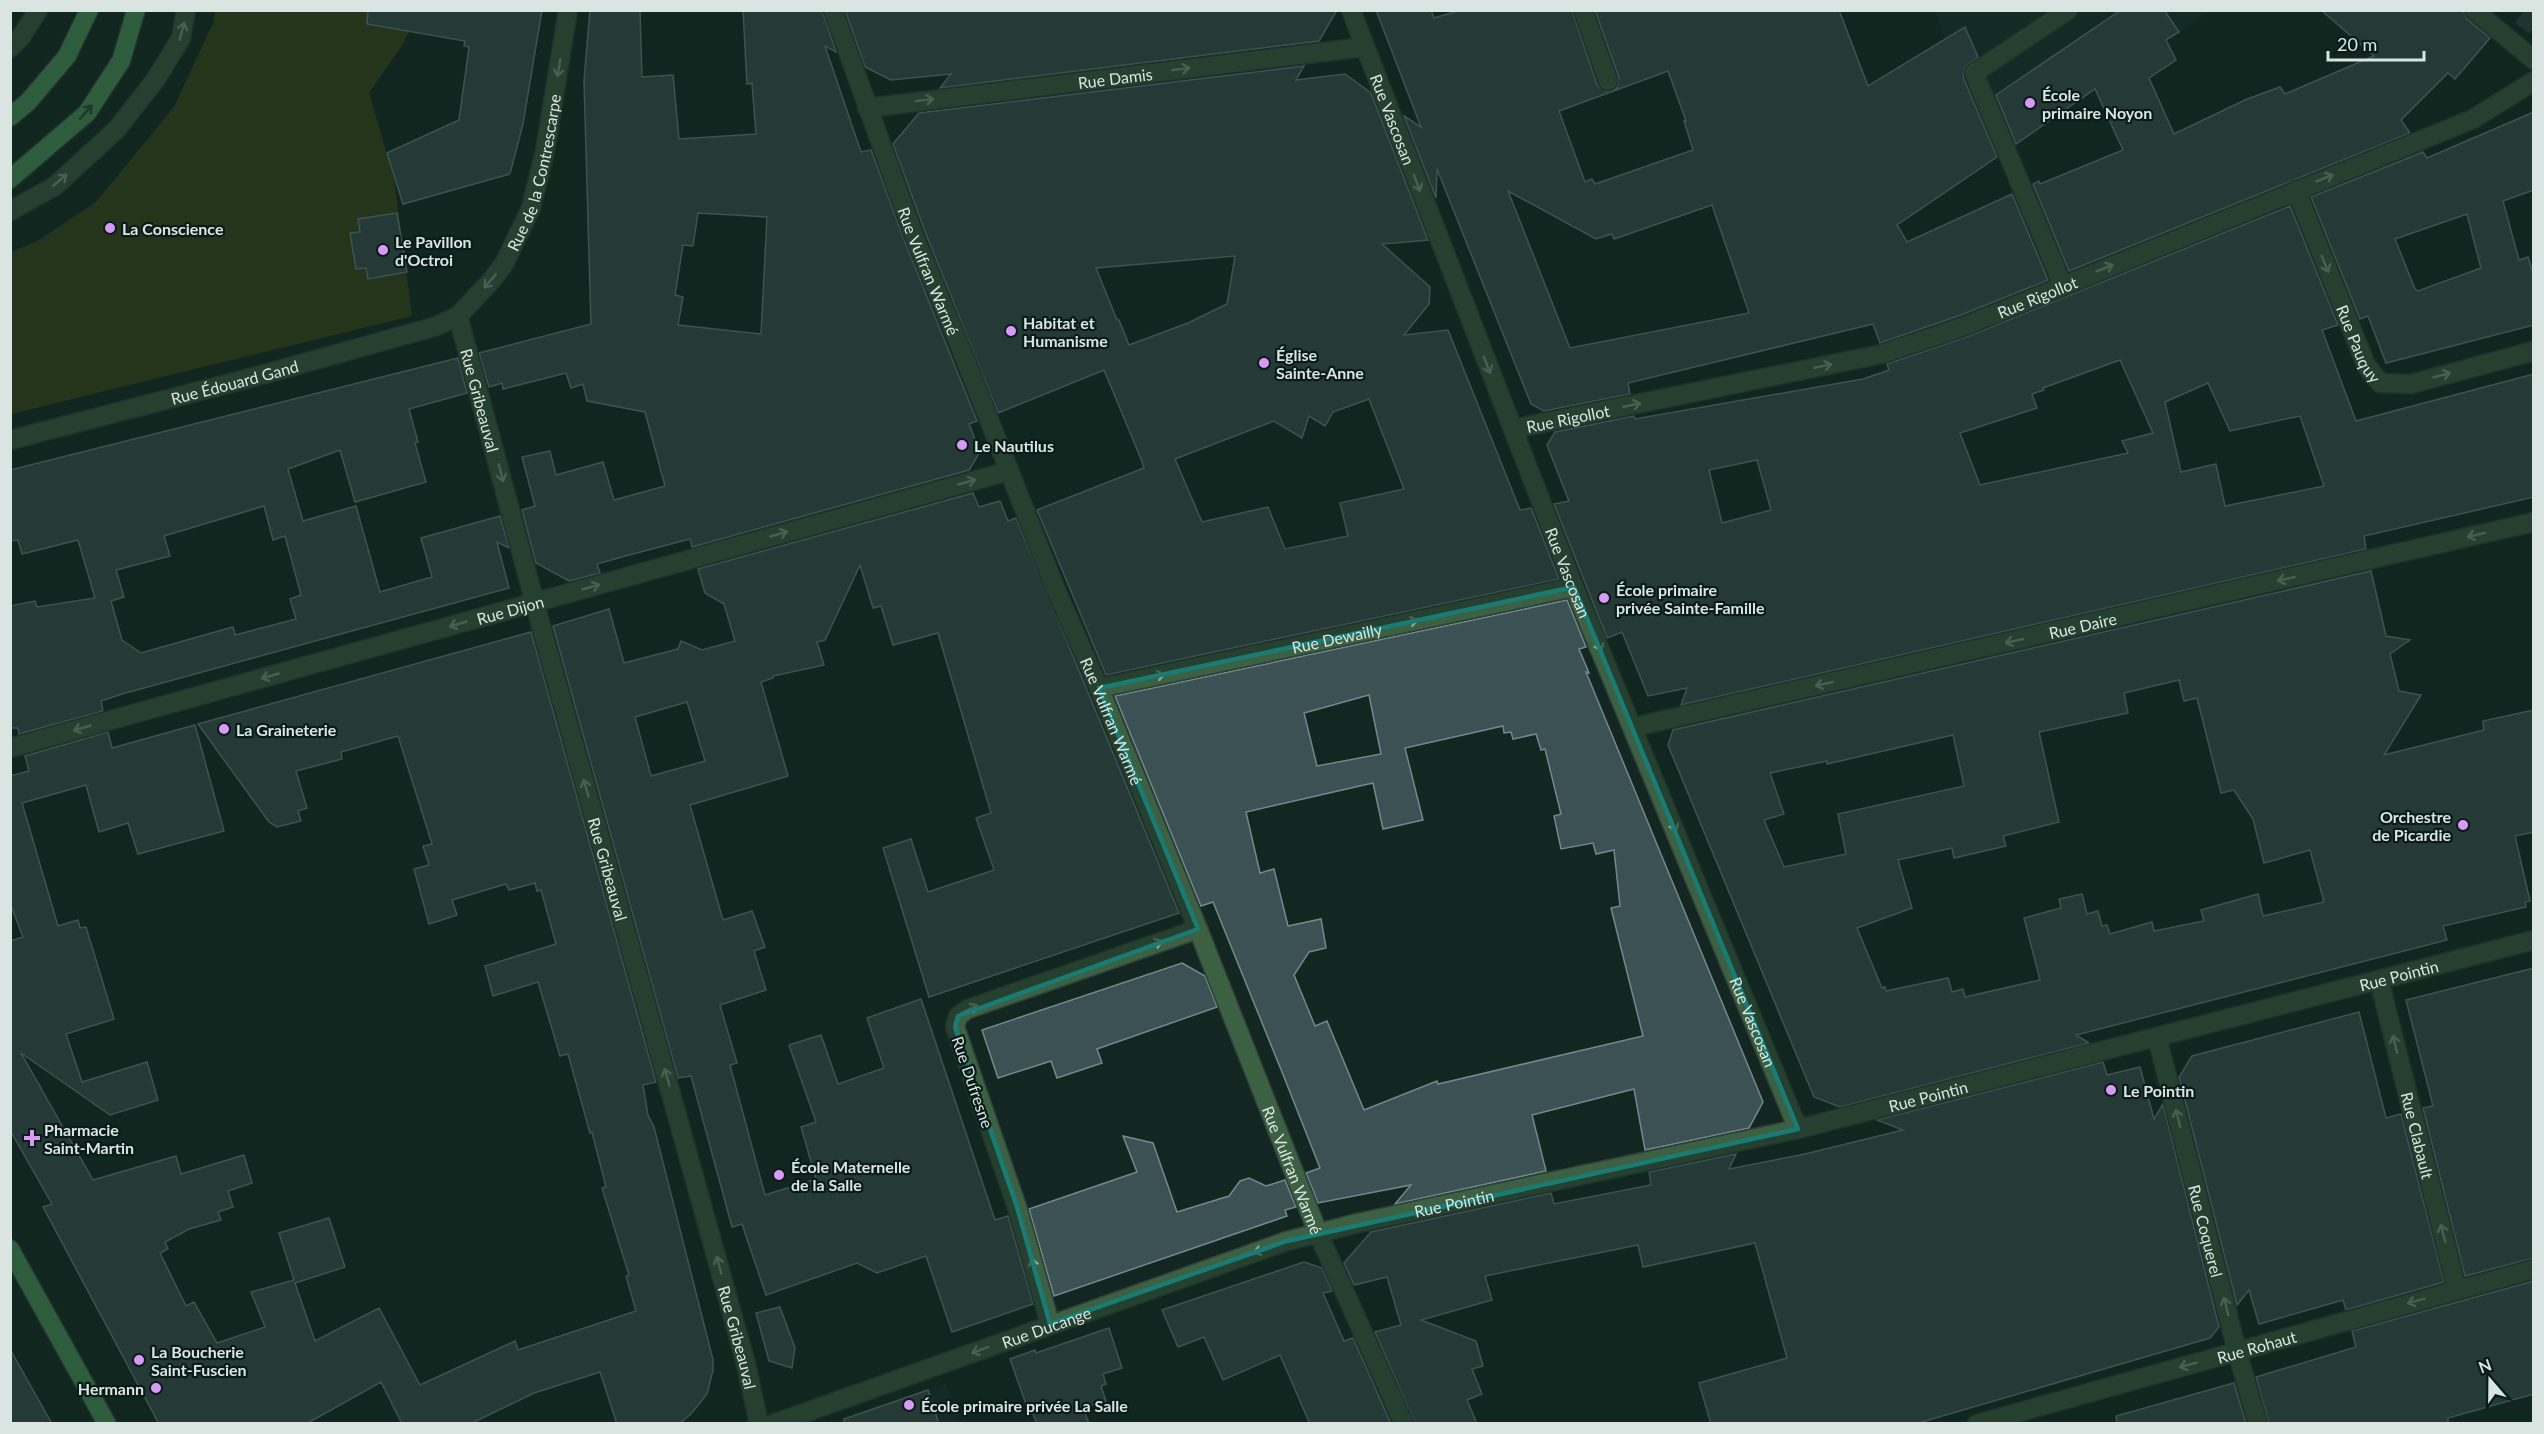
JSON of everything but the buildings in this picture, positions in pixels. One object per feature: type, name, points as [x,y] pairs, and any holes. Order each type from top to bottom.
[{"type":"main road","points":[[10,117],[28,102],[67,56],[89,10]]},
{"type":"main road","points":[[10,178],[87,113],[121,61],[136,10]]},
{"type":"main road","points":[[10,1249],[107,1424]]},
{"type":"street","points":[[10,48],[21,37],[38,10]]},
{"type":"street","points":[[10,211],[55,186],[117,129],[156,79],[181,38],[186,10]]},
{"type":"street","name":"Rue de la Contrescarpe","points":[[458,316],[504,264],[531,208],[545,151],[568,10]]},
{"type":"street","name":"Rue Vulfran Warmé","points":[[833,10],[913,233],[1056,590],[1198,929],[1318,1233],[1404,1424]]},
{"type":"street","name":"Rue Vascosan","points":[[1351,10],[1574,587],[1634,727],[1798,1129]]},
{"type":"street","points":[[1583,10],[1608,81]]},
{"type":"street","points":[[2063,286],[1974,73],[2068,10]]},
{"type":"street","points":[[2474,10],[2516,35],[2534,60]]},
{"type":"street","name":"Rue Damis","points":[[867,108],[1364,47]]},
{"type":"street","name":"Rue Rigollot","points":[[1513,429],[1882,354],[1965,326],[2473,119],[2534,81]]},
{"type":"street","name":"Rue Pauquy","points":[[2296,190],[2366,365],[2380,383],[2411,384],[2534,351]]},
{"type":"street","name":"Rue Édouard Gand","points":[[10,440],[261,375],[437,326],[458,316]]},
{"type":"street","name":"Rue Gribeauval","points":[[458,316],[743,1353],[759,1424]]},
{"type":"street","name":"Rue Dijon","points":[[10,748],[1009,471]]},
{"type":"street","name":"Rue Daire","points":[[1634,727],[2534,522]]},
{"type":"street","name":"Rue Dewailly","points":[[1099,688],[1574,587]]},
{"type":"street","name":"Rue Dufresne","points":[[1050,1324],[1017,1207],[954,1027],[958,1016],[968,1009],[1198,929]]},
{"type":"street","name":"Rue Pointin","points":[[1318,1233],[1798,1129],[2534,940]]},
{"type":"street","name":"Rue Clabault","points":[[2379,980],[2457,1290]]},
{"type":"street","name":"Rue Coquerel","points":[[2157,1037],[2237,1351],[2258,1424]]},
{"type":"street","name":"Rue Ducange","points":[[773,1424],[1050,1324],[1287,1241],[1318,1233]]},
{"type":"street","name":"Rue Rohaut","points":[[1977,1424],[2534,1269]]},
{"type":"highlighted area","points":[[1574,587],[1798,1129],[1287,1241],[1050,1324],[1017,1207],[955,1027],[958,1016],[1198,929],[1099,688]]},
{"type":"shaded area","name":"École primaire Noyon","points":[[1935,11],[2210,11],[2016,144],[1953,62]]},
{"type":"shaded area","name":"École primaire privée La Salle","points":[[946,1384],[960,1423],[831,1424]]},
{"type":"green space","points":[[215,11],[420,11],[401,47],[369,93],[394,179],[412,316],[11,414],[11,252],[38,241],[96,202],[174,107],[213,23]]},
{"type":"tunnel","points":[[2522,28],[2534,13]]},
{"type":"place","name":"École primaire Noyon","points":[[2030,103]]},
{"type":"place","name":"La Conscience","points":[[110,228]]},
{"type":"place","name":"Le Pavillon d'Octroi","points":[[383,250]]},
{"type":"place","name":"Habitat et Humanisme","points":[[1011,331]]},
{"type":"place","name":"Église Sainte-Anne","points":[[1264,363]]},
{"type":"place","name":"Le Nautilus","points":[[962,445]]},
{"type":"place","name":"École primaire privée Sainte-Famille","points":[[1604,598]]},
{"type":"place","name":"La Graineterie","points":[[224,729]]},
{"type":"place","name":"Orchestre de Picardie","points":[[2463,825]]},
{"type":"place","name":"Le Pointin","points":[[2111,1090]]},
{"type":"place","name":"Pharmacie Saint-Martin","points":[[32,1138]]},
{"type":"place","name":"École Maternelle de la Salle","points":[[779,1175]]},
{"type":"place","name":"La Boucherie Saint-Fuscien","points":[[139,1360]]},
{"type":"place","name":"Hermann","points":[[156,1388]]},
{"type":"place","name":"École primaire privée La Salle","points":[[909,1405]]}]
